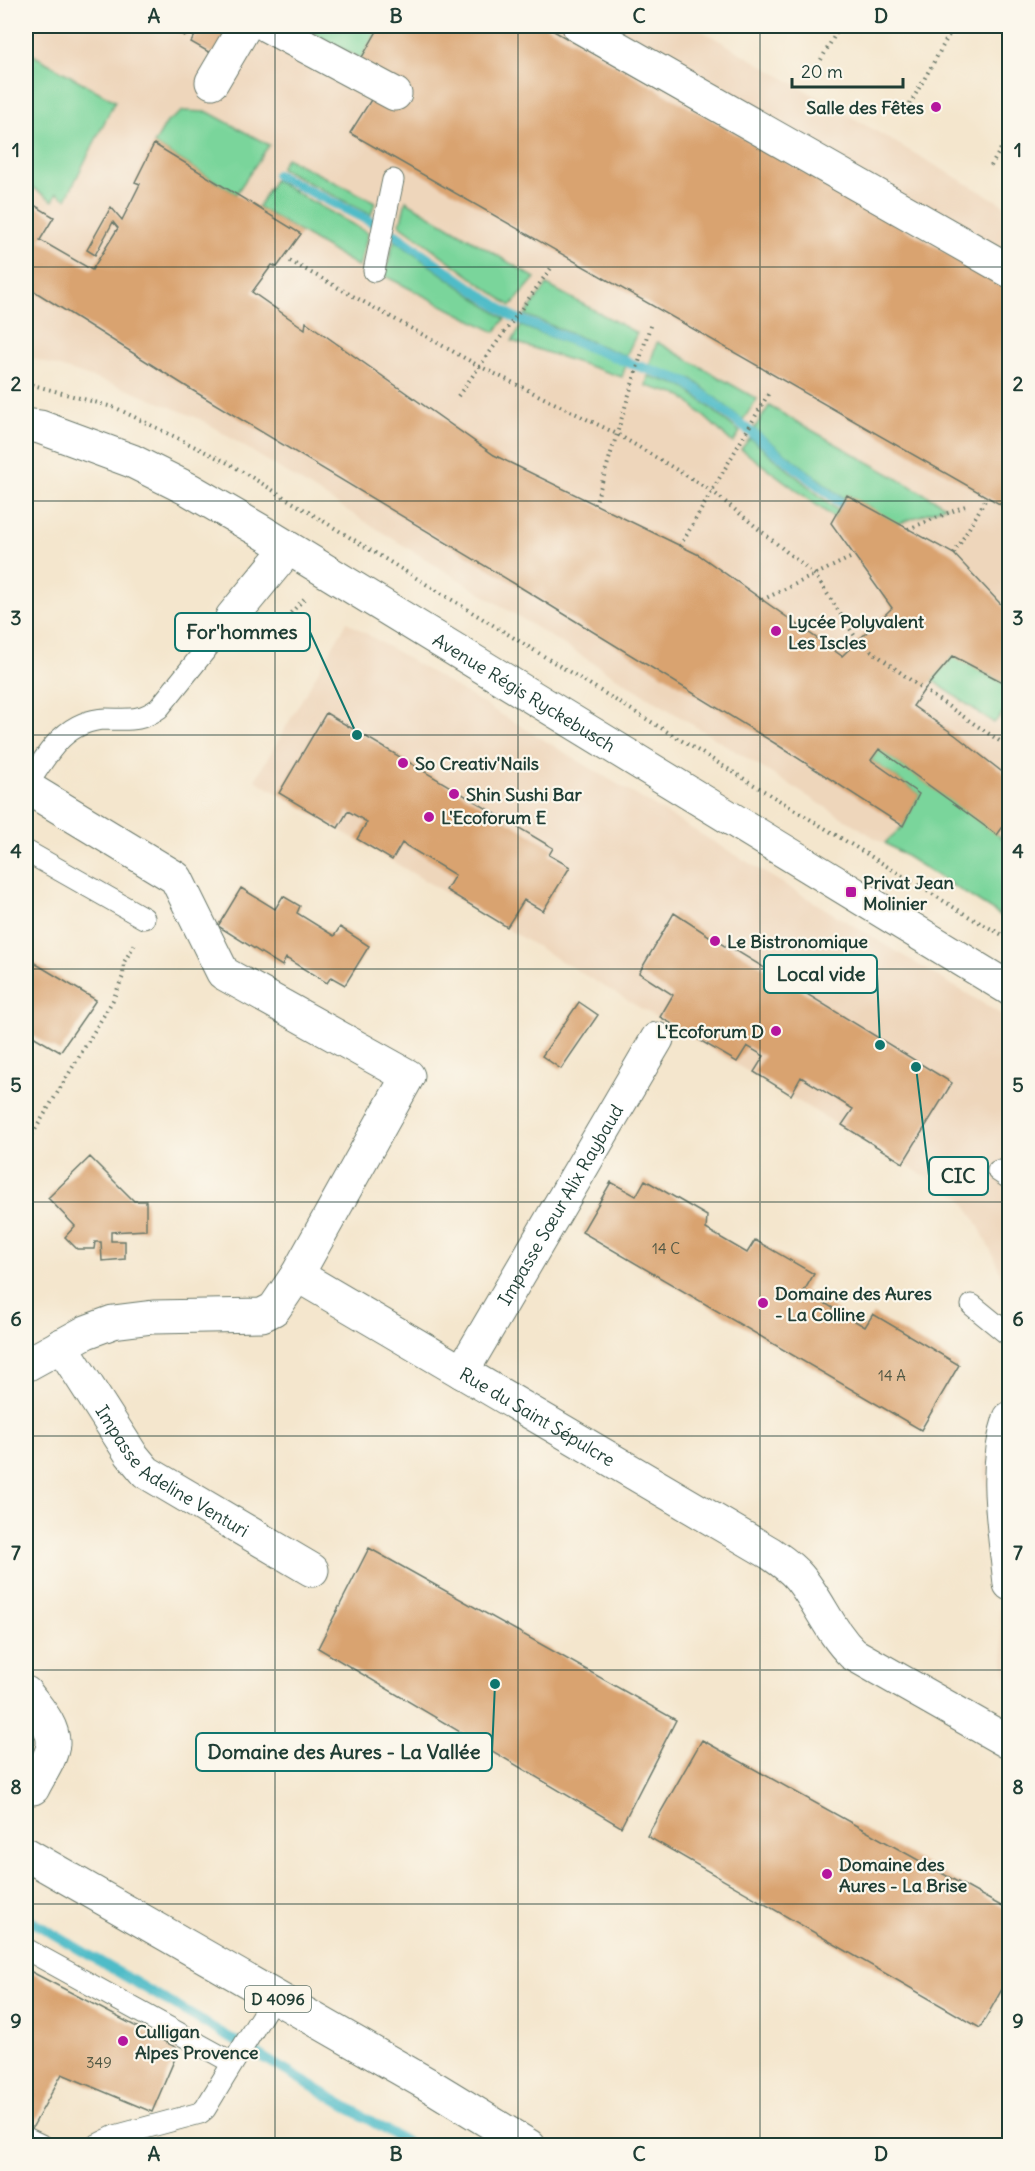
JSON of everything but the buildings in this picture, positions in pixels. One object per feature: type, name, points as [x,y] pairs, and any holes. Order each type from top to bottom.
[{"type":"street","points":[[212,82],[245,26]]},
{"type":"street","points":[[268,26],[394,94]]},
{"type":"street","points":[[579,26],[1010,271]]},
{"type":"street","name":"Avenue Régis Ryckebusch","points":[[26,425],[40,427],[132,461],[190,490],[1010,989]]},
{"type":"street","points":[[232,617],[288,549]]},
{"type":"street","points":[[26,787],[176,878],[223,973],[408,1076],[297,1275],[274,1309],[262,1315],[128,1319],[113,1322],[86,1332],[26,1365]]},
{"type":"street","name":"Impasse Sœur Alix Raybaud","points":[[462,1372],[657,1039]]},
{"type":"street","name":"Rue du Saint Sépulcre","points":[[297,1275],[770,1553],[798,1575],[840,1640],[853,1654],[1010,1743]]},
{"type":"street","name":"Impasse Adeline Venturi","points":[[61,1346],[131,1454],[146,1472],[312,1570]]},
{"type":"street","points":[[1010,1418],[1003,1437],[1000,1463],[1006,1512],[1010,1584]]},
{"type":"street","points":[[26,1693],[45,1719],[53,1744],[33,1788]]},
{"type":"street","name":"D 4096","points":[[26,1854],[529,2145]]},
{"type":"lane","points":[[374,270],[393,180]]},
{"type":"lane","points":[[26,787],[50,748],[77,725],[93,720],[139,719],[159,708],[232,617]]},
{"type":"lane","points":[[26,851],[143,927]]},
{"type":"lane","points":[[972,1305],[1010,1336]]},
{"type":"lane","points":[[26,1949],[233,2063]]},
{"type":"lane","points":[[94,2145],[115,2136],[200,2113],[205,2109],[274,1996]]},
{"type":"lane","points":[[26,2138],[43,2145]]},
{"type":"path","points":[[818,65],[840,26]]},
{"type":"path","points":[[904,115],[954,26]]},
{"type":"path","points":[[991,166],[1010,133]]},
{"type":"path","points":[[290,261],[479,366],[617,434],[712,491],[814,575],[858,641],[924,690],[1010,748]]},
{"type":"path","points":[[458,396],[551,268]]},
{"type":"path","points":[[595,505],[651,323]]},
{"type":"path","points":[[680,546],[770,391]]},
{"type":"path","points":[[954,554],[987,497]]},
{"type":"path","points":[[908,529],[968,505]]},
{"type":"path","points":[[762,600],[854,556]]},
{"type":"path","points":[[26,1145],[113,1000],[123,976],[124,962],[143,927]]},
{"type":"shaded area","name":"Lycée Polyvalent Les Iscles","points":[[26,26],[694,26],[1009,208],[1009,921],[200,419],[124,388],[26,356]]},
{"type":"shaded area","points":[[347,622],[1009,1019],[1009,1308],[1006,1290],[995,1259],[975,1219],[960,1197],[255,780]]},
{"type":"shaded area","points":[[1009,1388],[1009,1710],[984,1463]]},
{"type":"green space","points":[[299,26],[380,26],[361,59]]},
{"type":"green space","points":[[26,51],[115,101],[66,199],[57,193],[53,201],[26,183]]},
{"type":"green space","points":[[183,111],[208,112],[269,145],[236,194],[154,144],[167,122]]},
{"type":"green space","points":[[286,158],[375,202],[371,215],[280,168]]},
{"type":"green space","points":[[274,180],[368,233],[359,267],[258,207]]},
{"type":"green space","points":[[406,201],[535,278],[511,306],[400,225]]},
{"type":"green space","points":[[394,240],[505,319],[495,332],[385,276]]},
{"type":"green space","points":[[547,285],[637,333],[626,356],[525,315]]},
{"type":"green space","points":[[521,326],[626,365],[622,377],[512,341]]},
{"type":"green space","points":[[657,342],[757,399],[743,420],[692,379],[649,366]]},
{"type":"green space","points":[[648,376],[683,386],[740,432],[733,443],[682,396],[646,386]]},
{"type":"green space","points":[[769,406],[946,506],[898,524],[847,495],[845,499],[754,429]]},
{"type":"green space","points":[[750,438],[838,511],[834,518],[741,449]]},
{"type":"green space","points":[[953,656],[1009,686],[1009,706],[994,723],[932,680]]},
{"type":"green space","points":[[879,749],[1009,843],[1009,921],[885,843],[903,826],[919,794],[871,760]]},
{"type":"waterway","points":[[277,175],[390,231],[513,317],[635,365],[687,382],[842,504]]},
{"type":"waterway","points":[[26,1918],[237,2042]]},
{"type":"waterway","points":[[244,2046],[413,2146]]},
{"type":"place","name":"Salle des Fêtes","points":[[936,107]]},
{"type":"place","name":"Lycée Polyvalent Les Iscles","points":[[776,631]]},
{"type":"place","name":"For'hommes","points":[[357,735]]},
{"type":"place","name":"So Creativ'Nails","points":[[403,763]]},
{"type":"place","name":"Shin Sushi Bar","points":[[454,794]]},
{"type":"place","name":"L'Ecoforum E","points":[[429,817]]},
{"type":"place","name":"Privat Jean Molinier","points":[[851,892]]},
{"type":"place","name":"Le Bistronomique","points":[[715,941]]},
{"type":"place","name":"L'Ecoforum D","points":[[776,1031]]},
{"type":"place","name":"Local vide","points":[[880,1045]]},
{"type":"place","name":"CIC","points":[[916,1067]]},
{"type":"place","name":"Domaine des Aures - La Colline","points":[[763,1303]]},
{"type":"place","name":"Domaine des Aures - La Vallée","points":[[495,1684]]},
{"type":"place","name":"Domaine des Aures - La Brise","points":[[827,1874]]},
{"type":"place","name":"Culligan Alpes Provence","points":[[123,2041]]}]
